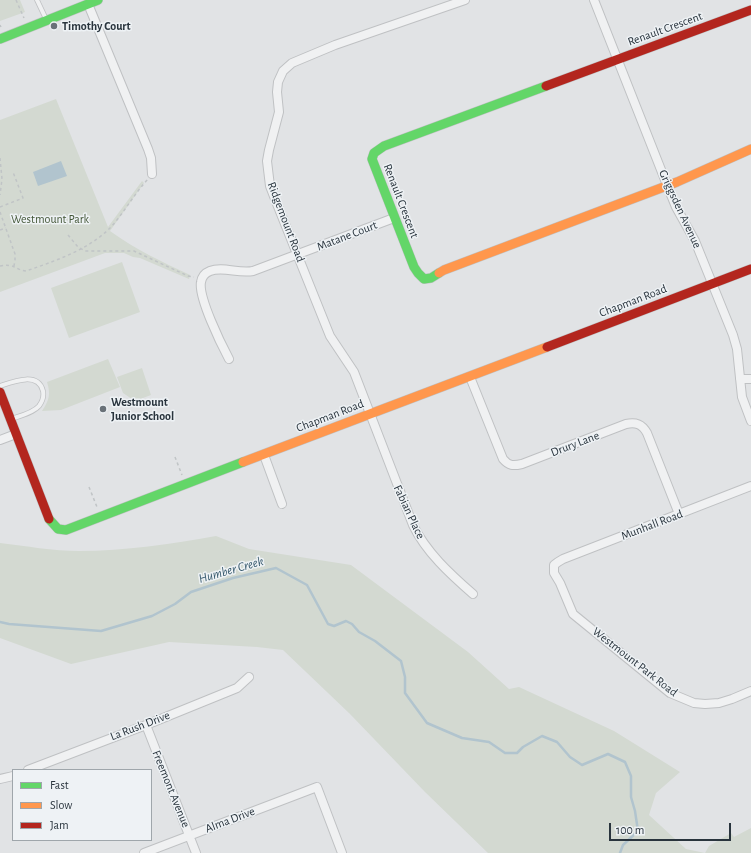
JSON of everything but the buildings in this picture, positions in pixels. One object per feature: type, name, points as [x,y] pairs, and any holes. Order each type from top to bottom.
[{"type":"street","points":[[0,39],[47,22],[98,0]]},
{"type":"street","name":"Ridgemount Road","points":[[370,414],[354,372],[330,336],[275,199],[268,172],[267,161],[268,150],[279,112],[277,92],[278,82],[283,71],[292,62],[335,45],[465,0]]},
{"type":"street","name":"Griggsden Avenue","points":[[594,0],[676,207],[695,241],[738,349],[742,397],[751,421]]},
{"type":"street","points":[[88,4],[148,149],[151,158],[152,174]]},
{"type":"street","name":"Renault Crescent","points":[[751,10],[384,146],[374,153],[372,160],[414,267],[420,277],[426,279],[434,278],[444,270],[696,174],[723,160],[751,149]]},
{"type":"street","name":"Matane Court","points":[[202,277],[205,274],[215,270],[243,273],[253,271],[394,218]]},
{"type":"street","name":"Chapman Road","points":[[0,392],[49,520],[54,527],[62,530],[71,529],[751,269]]},
{"type":"street","points":[[202,277],[200,286],[203,297],[220,341],[229,359]]},
{"type":"street","name":"Drury Lane","points":[[470,377],[503,459],[511,466],[522,464],[626,424],[639,424],[644,427],[679,514]]},
{"type":"street","points":[[740,379],[751,379]]},
{"type":"street","name":"Fabian Place","points":[[370,414],[416,532],[442,565],[473,594]]},
{"type":"street","points":[[0,440],[16,434]]},
{"type":"street","points":[[264,455],[282,504]]},
{"type":"street","name":"Munhall Road","points":[[554,565],[563,559],[751,486]]},
{"type":"street","name":"Westmount Park Road","points":[[554,565],[556,577],[573,614],[670,693],[682,699],[705,704],[719,703],[751,691]]},
{"type":"street","name":"La Rush Drive","points":[[31,769],[238,688],[248,677]]},
{"type":"street","name":"Freemont Avenue","points":[[146,725],[196,853]]},
{"type":"street","points":[[0,779],[12,776]]},
{"type":"street","name":"Alma Drive","points":[[144,853],[317,787],[342,853]]},
{"type":"lane","points":[[37,0],[47,22]]},
{"type":"lane","points":[[0,386],[20,380],[30,379],[38,384],[43,391],[42,401],[39,406],[11,419]]},
{"type":"path","points":[[16,0],[24,18]]},
{"type":"path","points":[[0,158],[2,179],[0,195]]},
{"type":"path","points":[[0,207],[23,198],[13,172]]},
{"type":"path","points":[[0,266],[14,266],[26,271],[88,246],[110,228],[152,174]]},
{"type":"path","points":[[0,212],[14,254],[14,266]]},
{"type":"path","points":[[0,230],[6,228]]},
{"type":"path","points":[[68,235],[80,249],[85,251],[134,251],[188,276],[202,277]]},
{"type":"path","points":[[176,457],[182,475]]},
{"type":"path","points":[[89,487],[98,507]]},
{"type":"green space","points":[[0,0],[20,0],[25,12],[0,21]]},
{"type":"green space","name":"Westmount Park","points":[[56,99],[108,227],[142,181],[144,183],[110,231],[119,238],[159,260],[190,275],[189,279],[140,258],[124,253],[105,253],[0,292],[0,120]]},
{"type":"green space","points":[[122,262],[140,312],[69,338],[51,288]]},
{"type":"green space","points":[[108,359],[120,387],[61,410],[42,411],[49,397],[47,382]]},
{"type":"green space","points":[[142,368],[151,395],[135,401],[123,393],[117,377]]},
{"type":"green space","points":[[216,536],[249,549],[351,565],[468,652],[509,689],[519,687],[614,731],[680,772],[656,793],[649,815],[686,849],[705,853],[488,853],[425,792],[350,714],[283,650],[169,642],[71,664],[0,638],[0,543],[59,550],[97,551],[182,542]]},
{"type":"green space","points":[[751,828],[751,853],[705,853],[709,846],[731,833],[734,837]]},
{"type":"water","points":[[61,161],[67,176],[38,186],[33,172]]},
{"type":"waterway","name":"Humber Creek","points":[[0,622],[101,631],[152,616],[175,604],[191,592],[233,578],[276,568],[307,585],[328,624],[334,626],[346,621],[352,624],[359,632],[375,641],[401,661],[405,677],[405,693],[427,723],[462,738],[489,742],[505,753],[517,753],[523,747],[542,736],[557,742],[570,757],[582,765],[608,754],[625,762],[631,776],[631,797],[638,831],[623,845],[620,853]]},
{"type":"traffic: fast","points":[[0,39],[98,0]]},
{"type":"traffic: fast","points":[[439,273],[431,278],[424,279],[414,267],[372,159],[374,153],[384,146],[546,86]]},
{"type":"traffic: fast","points":[[49,519],[58,529],[66,530],[243,462]]},
{"type":"traffic: slow","points":[[439,273],[677,182],[751,149]]},
{"type":"traffic: slow","points":[[243,462],[547,347]]},
{"type":"traffic: jam","points":[[546,86],[751,10]]},
{"type":"traffic: jam","points":[[547,347],[751,269]]},
{"type":"traffic: jam","points":[[0,392],[49,519]]},
{"type":"place","name":"Timothy Court","points":[[54,26]]},
{"type":"place","name":"Westmount Junior School","points":[[103,409]]}]
